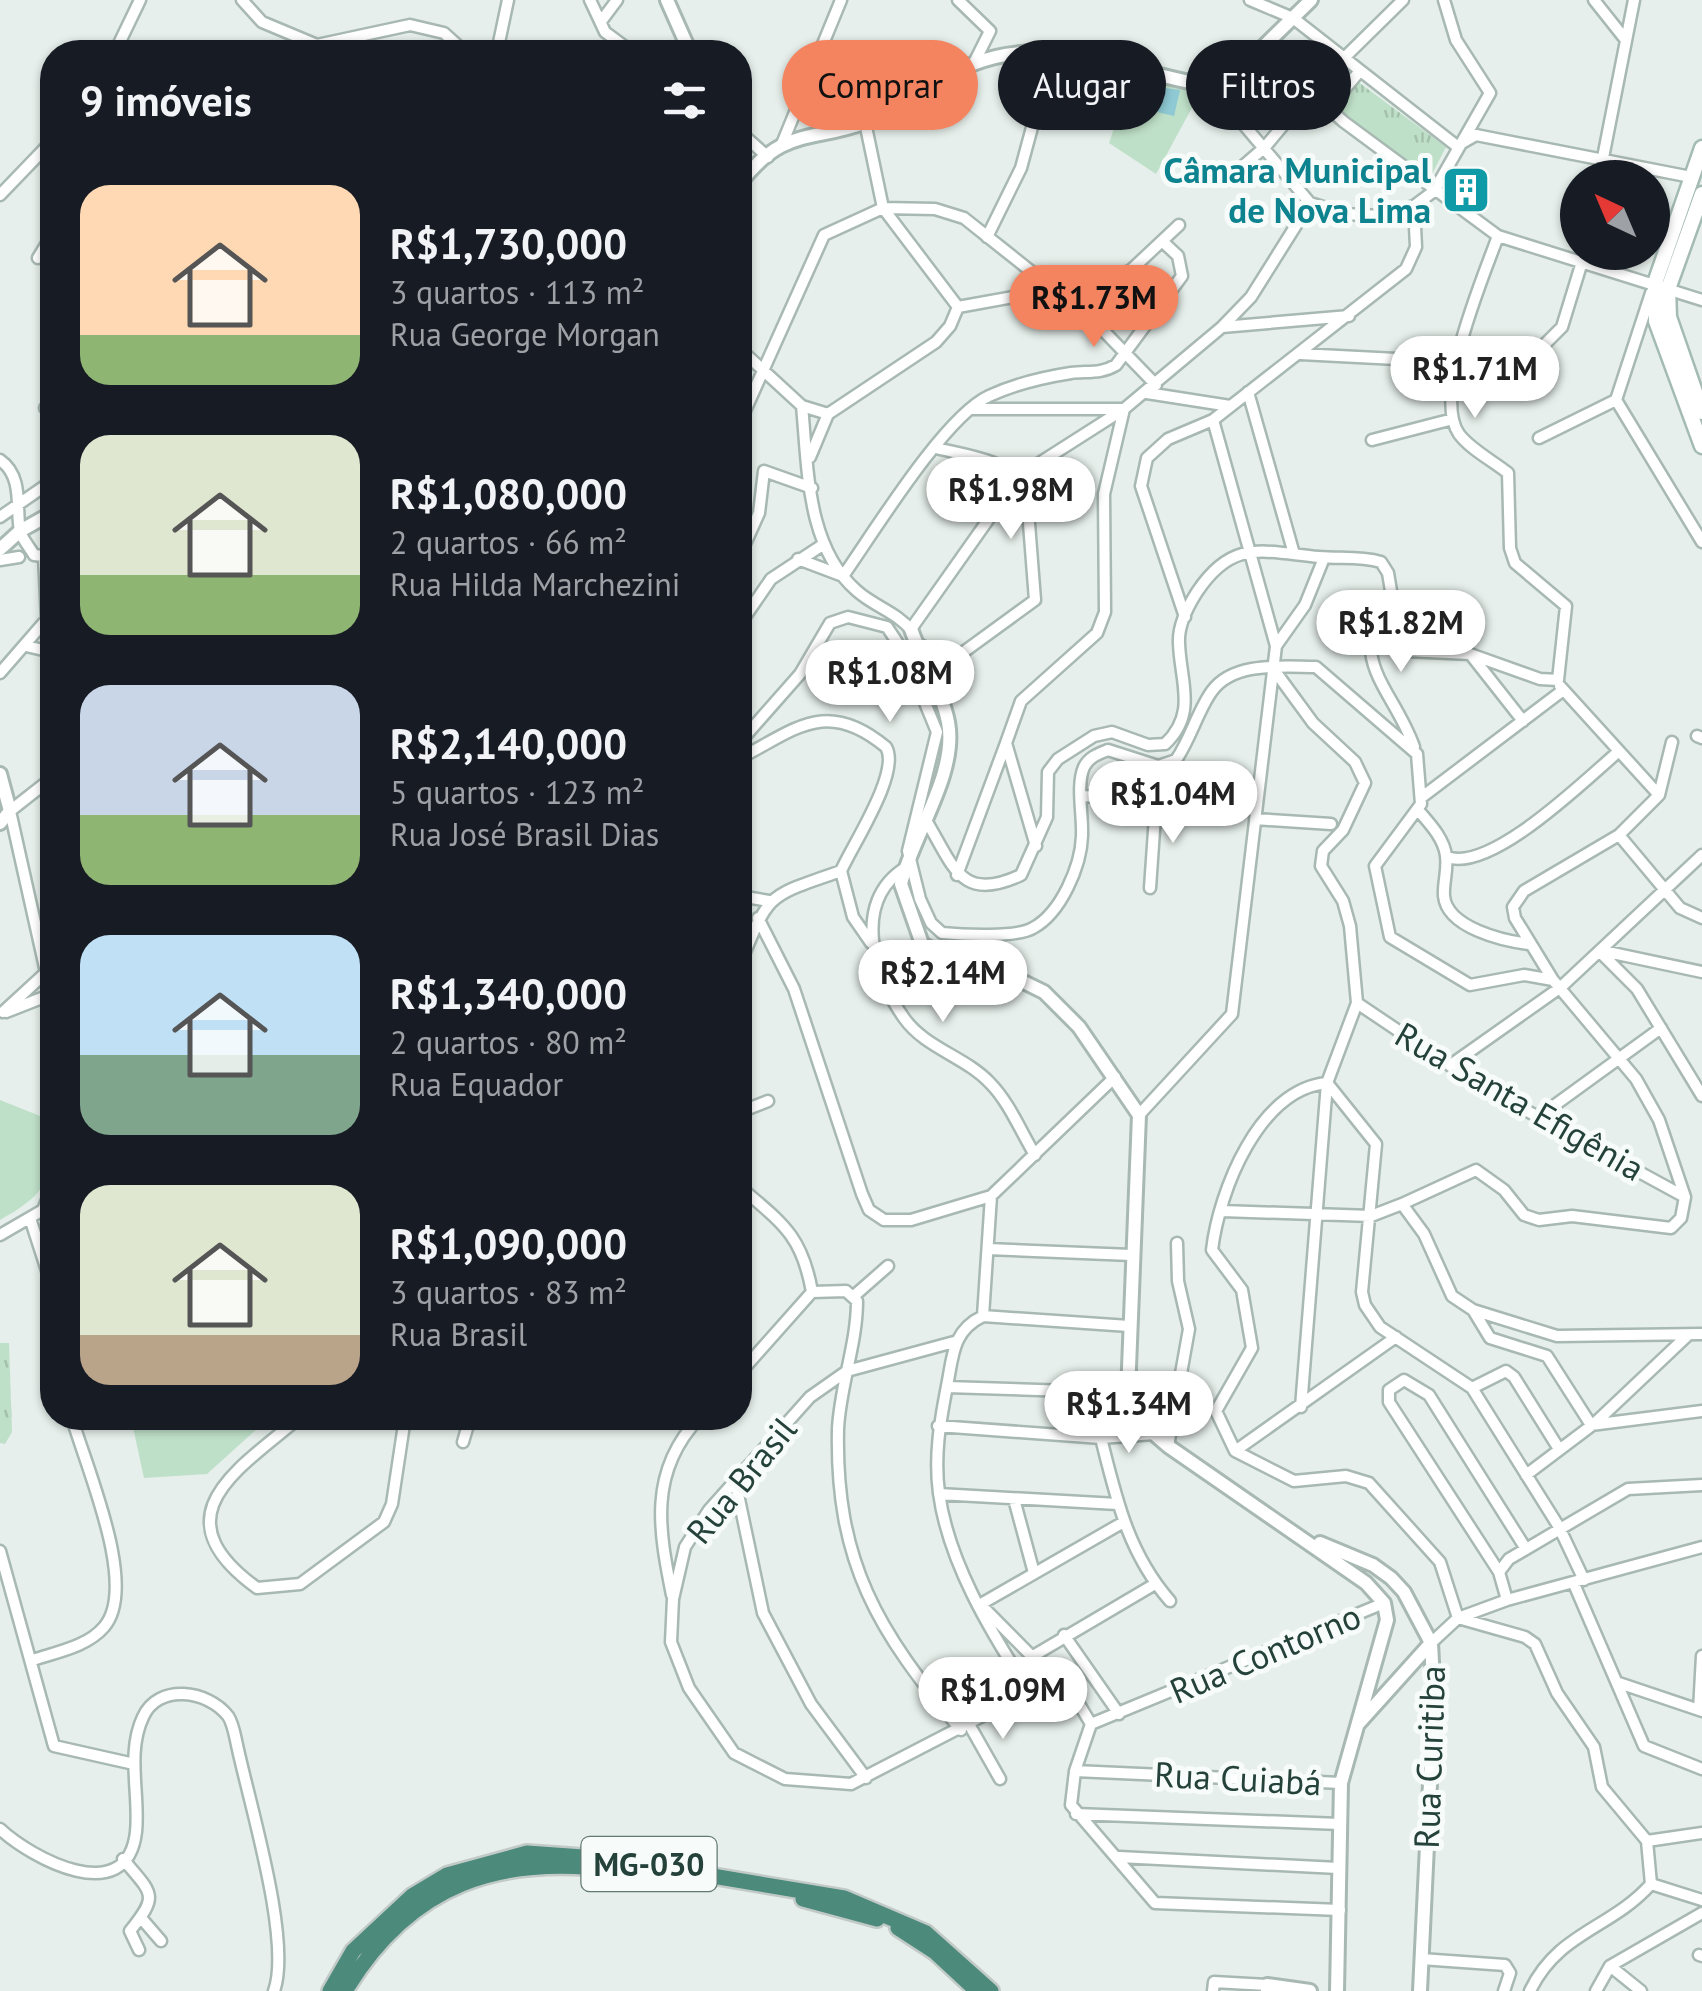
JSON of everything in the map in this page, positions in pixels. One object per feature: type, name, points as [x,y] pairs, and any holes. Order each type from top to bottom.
[{"type":"highway","name":"MG-030","points":[[330,1991],[353,1951],[412,1896],[447,1875],[527,1853],[645,1864],[844,1898],[926,1933],[991,1991]]},
{"type":"highway","name":"MG-030","points":[[344,1991],[363,1960],[422,1903],[453,1884],[526,1865],[608,1869],[784,1894],[870,1916],[936,1952],[977,1991]]},
{"type":"main road","points":[[1702,148],[1690,178],[1656,321],[1702,446]]},
{"type":"main road","points":[[1702,194],[1662,286],[1668,318],[1702,412]]},
{"type":"street","points":[[120,40],[140,0]]},
{"type":"street","points":[[242,0],[262,22],[302,40]]},
{"type":"street","points":[[500,40],[508,0]]},
{"type":"street","points":[[590,0],[606,32],[616,40]]},
{"type":"street","points":[[602,20],[617,0]]},
{"type":"street","points":[[667,0],[685,40]]},
{"type":"street","points":[[782,144],[841,0]]},
{"type":"street","points":[[958,0],[990,32],[978,56]]},
{"type":"street","points":[[1250,0],[1295,20],[1320,40]]},
{"type":"street","points":[[1274,40],[1311,0]]},
{"type":"street","points":[[1351,51],[1402,0]]},
{"type":"street","points":[[1251,130],[1310,203],[1345,214],[1380,216],[1414,206],[1434,191],[1488,98],[1488,87],[1456,40],[1444,0]]},
{"type":"street","points":[[1594,0],[1625,40]]},
{"type":"street","points":[[1602,160],[1634,0]]},
{"type":"street","points":[[355,40],[410,25],[444,33],[451,40]]},
{"type":"street","points":[[1351,66],[1458,147]]},
{"type":"street","points":[[1351,82],[1359,72]]},
{"type":"street","points":[[1476,116],[1476,135]]},
{"type":"street","points":[[1351,127],[1498,236],[1560,252]]},
{"type":"street","points":[[752,171],[792,138],[828,130]]},
{"type":"street","points":[[867,130],[884,208],[958,306]]},
{"type":"street","points":[[987,236],[1021,168],[1032,130]]},
{"type":"street","points":[[1228,180],[1280,130]]},
{"type":"street","points":[[1458,147],[1476,135],[1593,160]]},
{"type":"street","points":[[752,142],[768,156]]},
{"type":"street","points":[[0,195],[40,153]]},
{"type":"street","points":[[1670,174],[1690,178]]},
{"type":"street","points":[[911,628],[1019,476],[1152,389],[1222,328],[1251,297],[1310,203]]},
{"type":"street","points":[[1184,616],[1142,486],[1142,471],[1155,447],[1213,420],[1350,316],[1414,259],[1414,206]]},
{"type":"street","points":[[752,396],[824,235],[884,208],[950,212],[987,236],[1127,354],[1152,389],[1230,406]]},
{"type":"street","points":[[958,306],[1113,279],[1131,270],[1179,225]]},
{"type":"street","points":[[1422,797],[1523,722],[1560,686],[1566,606],[1515,563],[1510,548],[1508,473],[1464,439],[1454,419],[1454,362],[1498,236]]},
{"type":"street","points":[[843,576],[969,409],[988,396],[1054,376],[1106,370],[1127,354],[1182,276],[1178,256],[1162,240]]},
{"type":"street","points":[[1542,346],[1562,327],[1580,270]]},
{"type":"street","points":[[1617,270],[1702,300]]},
{"type":"street","points":[[1539,438],[1616,400],[1662,286]]},
{"type":"street","points":[[808,463],[828,414],[936,342],[950,326],[958,306]]},
{"type":"street","points":[[1222,328],[1350,316]]},
{"type":"street","points":[[1299,354],[1454,362]]},
{"type":"street","points":[[752,360],[802,406],[828,414]]},
{"type":"street","points":[[1248,392],[1294,554]]},
{"type":"street","points":[[1616,400],[1702,542]]},
{"type":"street","points":[[802,406],[818,532],[824,544],[858,593],[893,612],[911,628],[935,665],[944,667],[1034,600],[1026,485],[1019,476],[982,459],[936,448]]},
{"type":"street","points":[[969,409],[1124,409]]},
{"type":"street","points":[[957,875],[1021,701],[1097,633],[1105,612],[1104,494],[1124,409]]},
{"type":"street","points":[[1372,440],[1454,419]]},
{"type":"street","points":[[1213,420],[1276,646]]},
{"type":"street","points":[[0,460],[7,465],[22,505],[20,531],[40,552]]},
{"type":"street","points":[[752,528],[759,513],[764,472],[812,488]]},
{"type":"street","points":[[0,517],[40,491]]},
{"type":"street","points":[[0,549],[40,519]]},
{"type":"street","points":[[752,607],[771,579],[824,544]]},
{"type":"street","points":[[927,822],[957,875],[977,886],[1011,880],[1028,866],[1036,846],[1046,817],[1048,772],[1058,759],[1094,736],[1112,732],[1148,745],[1165,744],[1176,733],[1187,706],[1178,640],[1184,616],[1212,570],[1247,552],[1266,549],[1324,558],[1356,556],[1380,562],[1388,573],[1398,638],[1406,650],[1470,654],[1560,686],[1659,795]]},
{"type":"street","points":[[0,560],[19,557]]},
{"type":"street","points":[[1138,1115],[1232,1014],[1276,646],[1305,605],[1324,558]]},
{"type":"street","points":[[798,559],[843,576]]},
{"type":"street","points":[[1393,597],[1371,632],[1368,658],[1406,725],[1422,797],[1418,810],[1375,866],[1390,937],[1470,985],[1524,975],[1557,984]]},
{"type":"street","points":[[752,728],[800,674],[830,623],[848,618],[886,627],[905,654],[937,732],[909,837],[908,863],[930,923],[942,933],[1016,933],[1034,928],[1060,901],[1076,865],[1082,840],[1081,777],[1094,756],[1108,750],[1158,766],[1176,760],[1199,722],[1210,692],[1228,675],[1272,666],[1316,667],[1414,748]]},
{"type":"street","points":[[0,673],[40,628]]},
{"type":"street","points":[[911,628],[947,718],[950,737],[927,822],[901,884],[922,944],[950,959],[1005,973],[1044,992],[1079,1027],[1138,1115],[1128,1393],[1101,1438],[1122,1523],[1155,1584],[1170,1601]]},
{"type":"street","points":[[26,646],[40,648]]},
{"type":"street","points":[[1470,654],[1523,722]]},
{"type":"street","points":[[1272,666],[1313,723],[1355,762],[1366,784],[1342,830],[1323,851],[1321,866],[1343,901],[1350,926],[1357,1003],[1327,1083],[1301,1408]]},
{"type":"street","points":[[752,751],[799,724],[821,720],[882,743],[890,755],[886,779],[841,870],[853,916],[871,943],[905,1020],[992,1084],[1035,1155]]},
{"type":"street","points":[[1222,1211],[1371,1216],[1476,1170],[1504,1190],[1524,1214],[1539,1220],[1572,1216],[1671,1228],[1681,1218],[1685,1197],[1658,1120],[1622,1060],[1557,984],[1515,918],[1517,898],[1620,835],[1659,795],[1672,742]]},
{"type":"street","points":[[1006,743],[1036,846]]},
{"type":"street","points":[[1447,857],[1458,861],[1478,858],[1522,829],[1618,752]]},
{"type":"street","points":[[0,774],[40,933]]},
{"type":"street","points":[[0,823],[40,788]]},
{"type":"street","points":[[1083,796],[1331,824]]},
{"type":"street","points":[[1150,888],[1156,802]]},
{"type":"street","points":[[1418,810],[1432,826],[1447,857],[1444,900],[1449,909],[1471,927],[1506,941],[1529,944]]},
{"type":"street","points":[[1620,835],[1664,892],[1680,908],[1702,918]]},
{"type":"street","points":[[1452,1064],[1602,952],[1702,855]]},
{"type":"street","points":[[871,943],[876,905],[886,883],[908,863]]},
{"type":"street","points":[[752,933],[758,918],[778,893],[841,870]]},
{"type":"street","points":[[752,898],[769,902]]},
{"type":"street","points":[[758,918],[794,989],[870,1210],[884,1220],[911,1220],[991,1196],[1115,1077]]},
{"type":"street","points":[[1602,952],[1702,972]]},
{"type":"street","points":[[1602,952],[1636,989],[1702,1096]]},
{"type":"street","points":[[2,1013],[40,977]]},
{"type":"street","points":[[2,1013],[40,999]]},
{"type":"street","name":"Rua Santa Efigênia","points":[[1357,1003],[1537,1118],[1580,1136],[1685,1197]]},
{"type":"street","points":[[1537,1118],[1661,1028]]},
{"type":"street","points":[[1327,1083],[1310,1085],[1265,1115],[1246,1148],[1222,1211],[1212,1250],[1242,1290],[1252,1348],[1216,1412],[1235,1452],[1294,1481],[1346,1476],[1368,1483],[1440,1562],[1458,1618]]},
{"type":"street","points":[[1327,1083],[1376,1144],[1362,1292],[1380,1327],[1472,1388],[1560,1527],[1644,1746],[1702,1769]]},
{"type":"street","points":[[752,1108],[768,1102]]},
{"type":"street","points":[[982,1316],[991,1196]]},
{"type":"street","points":[[752,1197],[793,1232],[807,1260],[812,1292]]},
{"type":"street","points":[[1402,1204],[1424,1234],[1452,1296],[1472,1310],[1557,1336],[1702,1334]]},
{"type":"street","points":[[0,1235],[40,1212]]},
{"type":"street","points":[[30,1218],[40,1249]]},
{"type":"street","points":[[1168,1446],[1189,1330],[1178,1280],[1177,1243]]},
{"type":"street","points":[[988,1249],[1131,1254]]},
{"type":"street","points":[[855,1295],[888,1266]]},
{"type":"street","points":[[752,1360],[812,1292],[846,1291],[855,1295]]},
{"type":"street","points":[[855,1295],[857,1321],[838,1427],[842,1505],[861,1586],[900,1658],[966,1728],[1000,1779]]},
{"type":"street","points":[[1472,1310],[1490,1338],[1547,1356],[1591,1425]]},
{"type":"street","points":[[1130,1326],[982,1316],[964,1327],[954,1342],[938,1426],[939,1494],[963,1572],[982,1605],[1079,1704],[1090,1724],[1075,1771],[1071,1805],[1074,1814],[1119,1857],[1156,1903],[1340,1910]]},
{"type":"street","points":[[1526,1475],[1591,1425],[1689,1334]]},
{"type":"street","points":[[1235,1452],[1396,1337]]},
{"type":"street","name":"Rua Brasil","points":[[954,1342],[847,1370],[810,1397],[735,1480],[684,1548],[672,1599],[671,1642],[689,1688],[734,1753],[785,1779],[851,1784],[1020,1701],[1027,1688],[995,1638],[982,1605]]},
{"type":"street","points":[[1472,1388],[1506,1371],[1514,1377],[1559,1449]]},
{"type":"street","points":[[1507,1600],[1499,1572],[1389,1402],[1389,1390],[1396,1383],[1404,1380],[1429,1396],[1526,1549]]},
{"type":"street","points":[[947,1386],[1128,1393]]},
{"type":"street","points":[[1128,1393],[1154,1434],[1168,1446],[1299,1534],[1366,1583],[1384,1603],[1386,1620],[1341,1784],[1337,1991]]},
{"type":"street","points":[[1591,1425],[1702,1411]]},
{"type":"street","points":[[938,1426],[1101,1438],[1154,1434]]},
{"type":"street","points":[[33,1660],[85,1642],[102,1631],[116,1611],[118,1579],[75,1430]]},
{"type":"street","points":[[283,1430],[238,1465],[218,1492],[211,1526],[216,1550],[228,1566],[258,1588],[300,1584],[384,1522],[392,1504],[403,1430]]},
{"type":"street","points":[[463,1442],[466,1430]]},
{"type":"street","points":[[672,1599],[658,1525],[662,1489],[675,1452],[691,1430]]},
{"type":"street","points":[[735,1480],[762,1613],[811,1704],[866,1778]]},
{"type":"street","points":[[1499,1572],[1560,1527],[1628,1489],[1702,1485]]},
{"type":"street","points":[[939,1494],[1117,1504]]},
{"type":"street","points":[[1014,1499],[1034,1573]]},
{"type":"street","points":[[982,1605],[1122,1523]]},
{"type":"street","name":"Rua Curitiba","points":[[1299,1534],[1373,1564],[1391,1578],[1404,1592],[1431,1643],[1434,1700],[1420,1991]]},
{"type":"street","points":[[1354,1729],[1458,1618],[1507,1600],[1702,1547]]},
{"type":"street","points":[[0,1551],[54,1746],[134,1764]]},
{"type":"street","points":[[1034,1656],[1155,1584]]},
{"type":"street","name":"Rua Contorno","points":[[1090,1724],[1384,1603]]},
{"type":"street","points":[[1458,1618],[1525,1637],[1535,1644],[1557,1694],[1594,1746],[1602,1787],[1647,1841],[1651,1884],[1632,1906],[1567,1942],[1543,1966],[1530,1991]]},
{"type":"street","points":[[1064,1635],[1119,1714]]},
{"type":"street","points":[[1619,1683],[1700,1710],[1702,1658]]},
{"type":"street","points":[[1365,1688],[1383,1694]]},
{"type":"street","points":[[0,1829],[58,1868],[88,1876],[122,1859],[136,1835],[134,1764],[143,1716],[162,1697],[191,1693],[229,1717],[276,1928],[281,1973],[274,1991]]},
{"type":"street","name":"Rua Cuiabá","points":[[1075,1771],[1341,1784]]},
{"type":"street","points":[[1074,1814],[1340,1824]]},
{"type":"street","points":[[1647,1841],[1702,1833]]},
{"type":"street","points":[[1119,1857],[1338,1868]]},
{"type":"street","points":[[122,1859],[150,1892],[151,1903],[130,1931],[139,1950]]},
{"type":"street","points":[[1651,1884],[1702,1900]]},
{"type":"street","points":[[1596,1991],[1610,1966],[1702,1912]]},
{"type":"street","points":[[142,1919],[160,1941]]},
{"type":"street","points":[[1421,1960],[1505,1965],[1510,1973],[1504,1991]]},
{"type":"street","points":[[1610,1966],[1641,1991]]},
{"type":"street","points":[[1213,1991],[1214,1982],[1310,1991]]},
{"type":"green space","points":[[1357,81],[1446,147],[1430,178],[1351,118],[1351,88]]},
{"type":"green space","points":[[1166,83],[1186,88],[1186,119],[1156,174],[1109,143],[1113,130],[1166,130]]},
{"type":"green space","points":[[0,1100],[40,1116],[40,1189],[0,1220]]},
{"type":"green space","points":[[0,1343],[9,1343],[12,1432],[5,1444],[0,1443]]},
{"type":"green space","points":[[134,1430],[256,1430],[207,1474],[144,1478]]},
{"type":"water","points":[[1166,88],[1180,90],[1174,116],[1166,114]]},
{"type":"place","name":"Câmara Municipal de Nova Lima","points":[[1466,190]]}]
